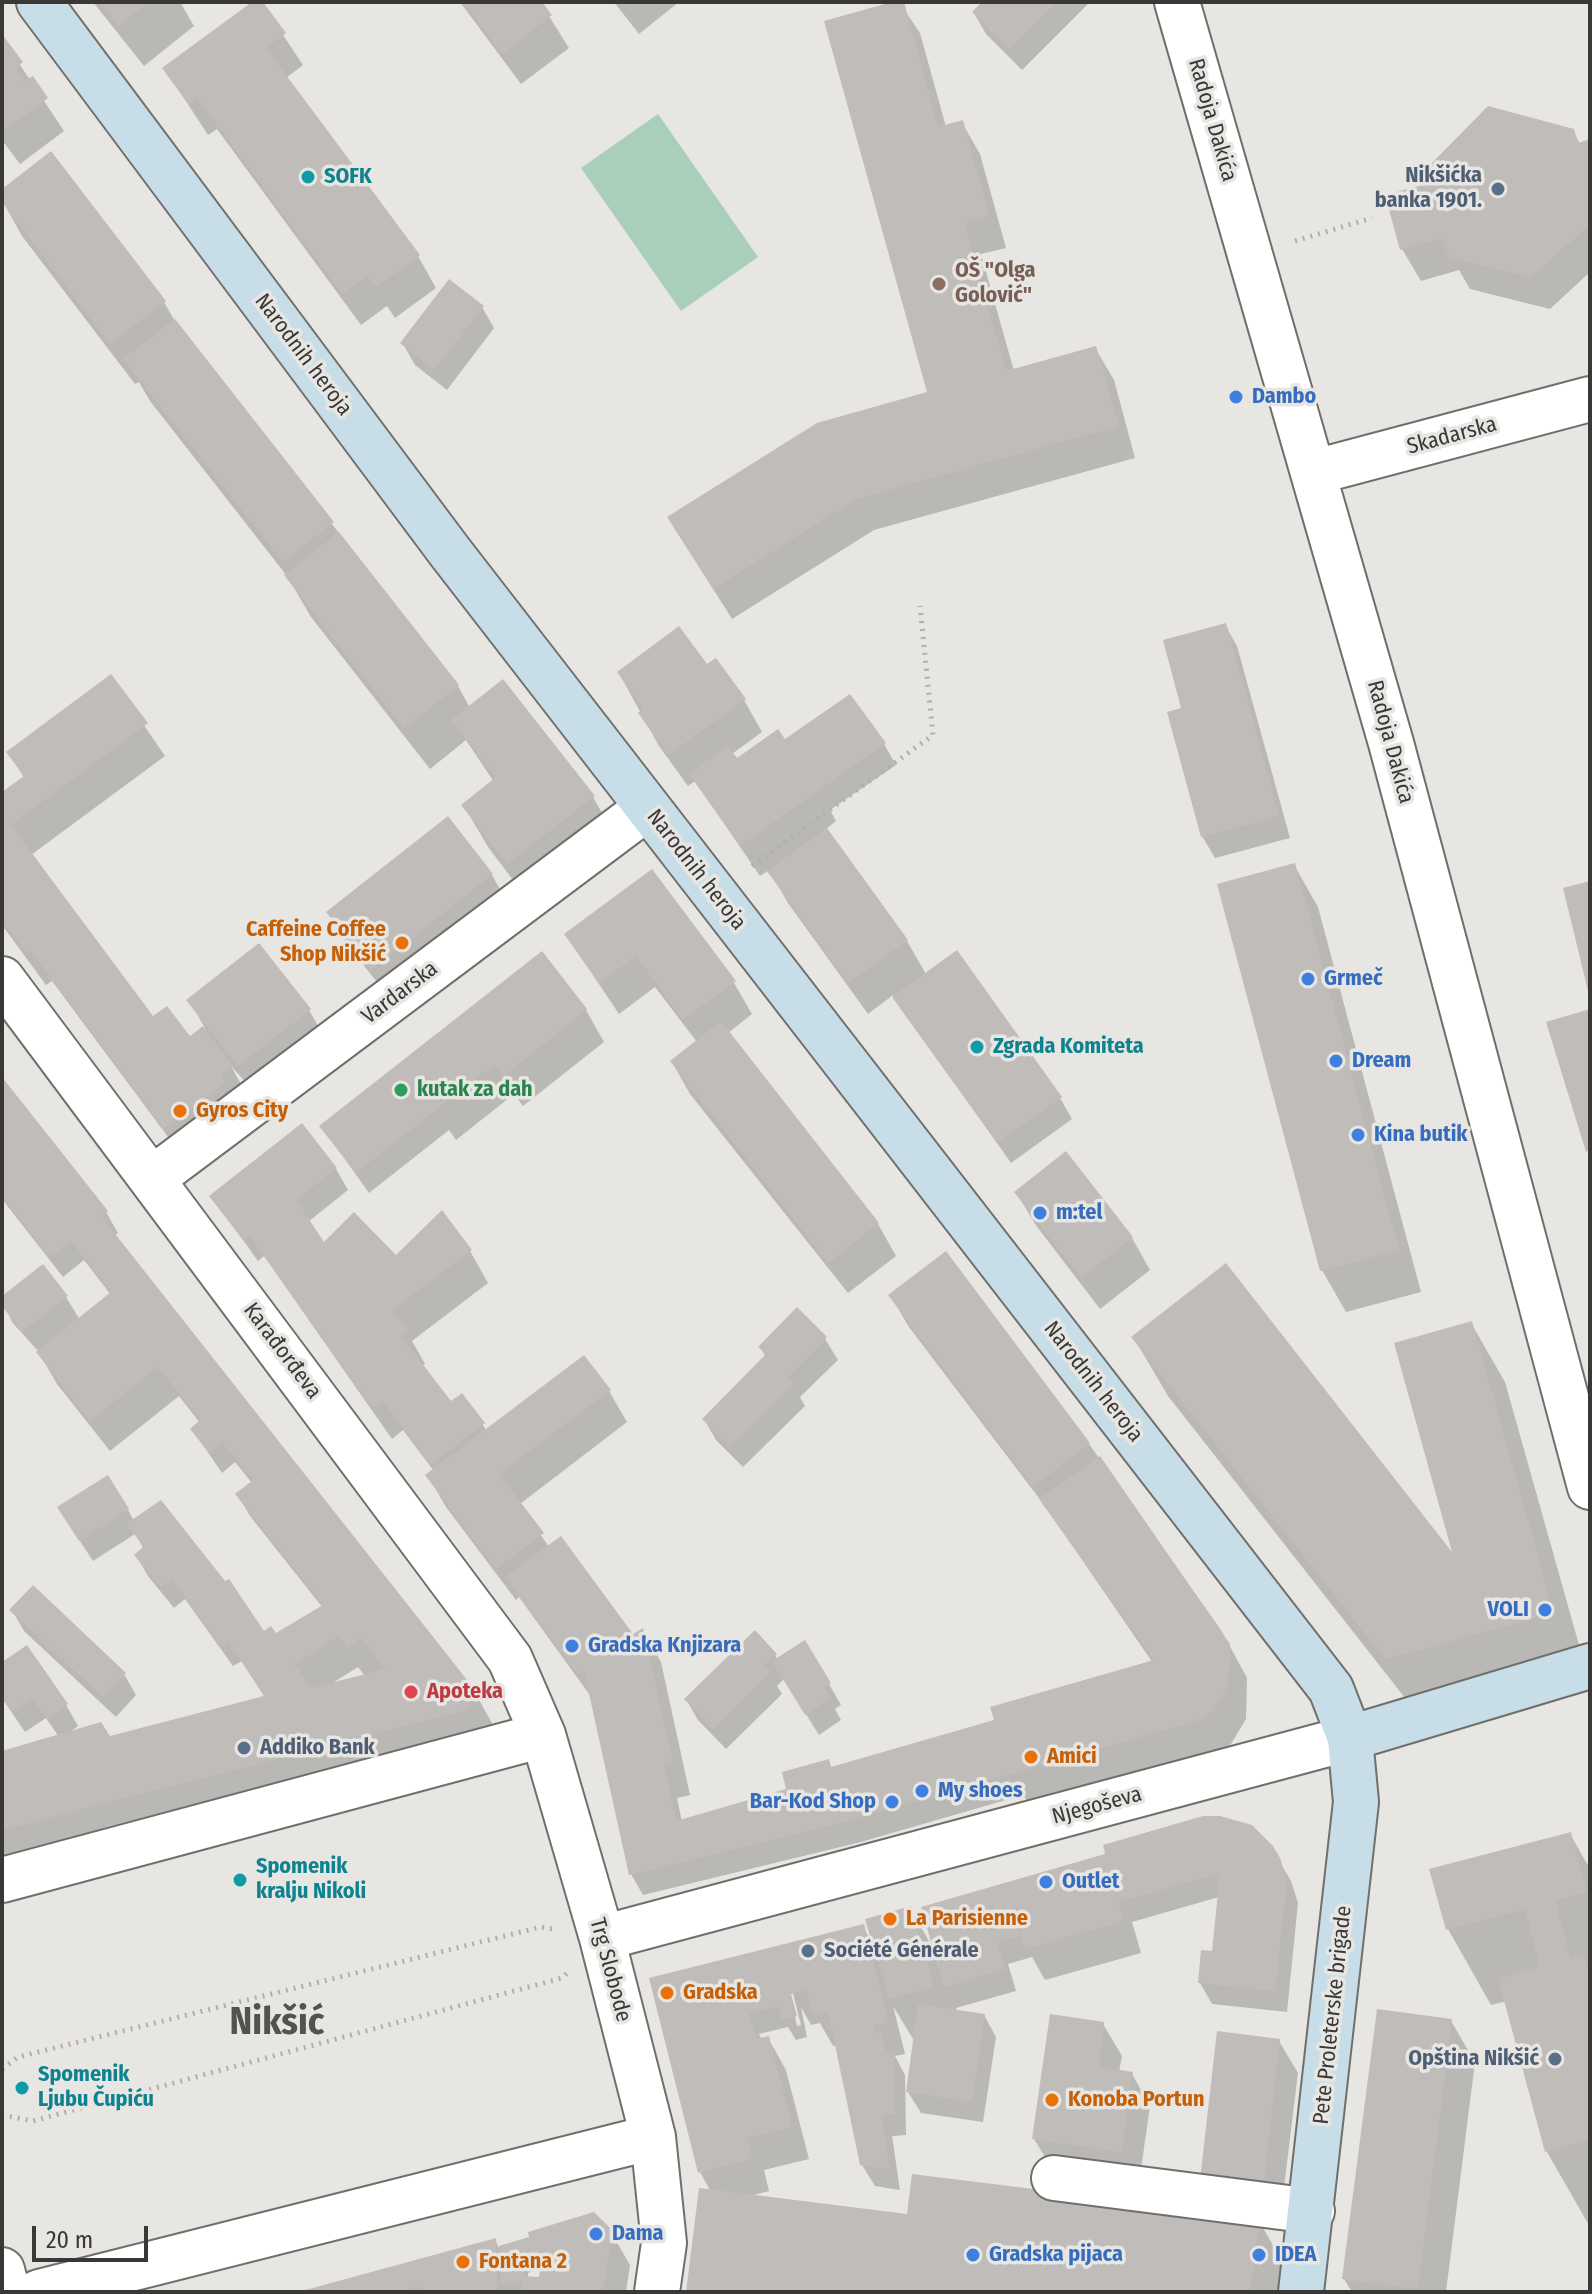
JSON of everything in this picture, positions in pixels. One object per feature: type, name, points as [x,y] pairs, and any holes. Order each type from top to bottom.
[{"type":"street","name":"Narodnih heroja","points":[[39,2],[450,552],[1331,1689],[1350,1738]]},
{"type":"street","name":"Radoja Dakića","points":[[1177,2],[1391,743],[1590,1487]]},
{"type":"street","name":"Skadarska","points":[[1315,472],[1590,399]]},
{"type":"street","name":"Vardarska","points":[[153,1178],[647,808]]},
{"type":"street","name":"Karađorđeva","points":[[2,979],[510,1659],[543,1735]]},
{"type":"street","name":"Njegoševa","points":[[602,1938],[1350,1738],[1590,1666]]},
{"type":"street","points":[[2,1880],[543,1735]]},
{"type":"street","name":"Trg Slobode","points":[[543,1735],[602,1938],[653,2137],[664,2243],[657,2292]]},
{"type":"street","name":"Pete Proleterske brigade","points":[[1301,2292],[1356,1802],[1350,1738]]},
{"type":"street","points":[[39,2292],[653,2137]]},
{"type":"street","points":[[1054,2178],[1312,2211]]},
{"type":"street","points":[[2,2270],[8,2292]]},
{"type":"path","points":[[1295,241],[1372,218]]},
{"type":"path","points":[[752,866],[933,735],[920,606]]},
{"type":"path","points":[[2,2069],[18,2057],[541,1927],[602,1938]]},
{"type":"path","points":[[2,2115],[33,2121],[562,1978],[602,1938]]},
{"type":"green space","points":[[658,114],[758,257],[681,311],[581,168]]},
{"type":"building","points":[[100,2],[148,2],[118,26]]},
{"type":"building","name":"SOFK","points":[[252,2],[263,2],[286,33],[266,48],[420,255],[376,287],[367,276],[342,294],[197,98],[189,105],[162,68]]},
{"type":"building","points":[[463,2],[542,2],[552,15],[502,54]]},
{"type":"building","name":"OŠ \"Olga Golović\"","points":[[892,2],[904,2],[938,127],[963,120],[989,216],[964,223],[1006,371],[1096,346],[1119,426],[856,499],[713,589],[667,517],[817,423],[927,392],[824,21]]},
{"type":"building","points":[[982,2],[1057,2],[1009,50],[972,12]]},
{"type":"building","points":[[2,34],[23,62],[16,68],[24,81],[33,76],[48,98],[2,132]]},
{"type":"building","name":"Nikšićka banka 1901.","points":[[1488,106],[1574,129],[1578,143],[1590,139],[1590,224],[1531,277],[1449,258],[1443,238],[1400,250],[1385,195],[1429,183],[1425,170]]},
{"type":"building","points":[[51,151],[166,301],[110,344],[2,202],[2,189]]},
{"type":"building","points":[[449,279],[484,306],[434,370],[400,343]]},
{"type":"building","points":[[175,319],[334,522],[283,562],[123,359]]},
{"type":"building","points":[[339,532],[459,685],[404,729],[284,575]]},
{"type":"building","points":[[1226,623],[1279,816],[1201,837],[1167,712],[1181,708],[1163,640]]},
{"type":"building","points":[[679,626],[707,664],[716,658],[746,699],[668,755],[638,713],[643,709],[617,672]]},
{"type":"building","points":[[111,674],[148,723],[11,825],[153,1016],[167,1006],[190,1036],[203,1026],[233,1066],[220,1075],[225,1083],[164,1129],[31,951],[27,954],[2,921],[2,792],[24,776],[6,752]]},
{"type":"building","points":[[503,679],[595,796],[507,864],[461,805],[496,777],[451,720]]},
{"type":"building","points":[[850,694],[886,743],[740,846],[689,774],[728,746],[737,758],[778,729],[785,739]]},
{"type":"building","points":[[448,816],[493,874],[371,970],[326,912]]},
{"type":"building","points":[[827,828],[908,940],[848,983],[767,871]]},
{"type":"building","points":[[1295,863],[1399,1250],[1320,1271],[1217,884]]},
{"type":"building","points":[[652,869],[736,981],[683,1020],[636,956],[599,983],[564,934]]},
{"type":"building","points":[[1590,881],[1590,995],[1589,995],[1563,888]]},
{"type":"building","points":[[259,943],[311,1009],[238,1066],[186,1000]]},
{"type":"building","name":"Zgrada Komiteta","points":[[957,950],[1062,1097],[997,1143],[892,997]]},
{"type":"building","points":[[542,951],[587,1009],[504,1076],[494,1064],[356,1173],[319,1126]]},
{"type":"building","points":[[1590,1009],[1590,1148],[1586,1152],[1546,1022]]},
{"type":"building","points":[[721,1021],[879,1223],[828,1263],[670,1061]]},
{"type":"building","points":[[2,1077],[108,1211],[101,1216],[475,1690],[466,1710],[2,1830],[2,1751],[101,1722],[110,1736],[264,1696],[228,1641],[220,1646],[172,1579],[161,1588],[134,1555],[144,1546],[126,1524],[161,1500],[225,1581],[229,1579],[264,1631],[271,1626],[276,1633],[323,1605],[235,1494],[253,1480],[222,1442],[209,1453],[190,1429],[200,1420],[158,1367],[90,1421],[36,1352],[111,1292],[71,1241],[50,1257],[2,1196]],"holes":[[[339,1636],[348,1648],[361,1638],[385,1669],[311,1688],[295,1664]]]},
{"type":"building","points":[[302,1123],[337,1168],[296,1200],[324,1242],[354,1212],[396,1255],[442,1210],[472,1250],[392,1310],[408,1331],[401,1336],[451,1401],[462,1393],[485,1423],[431,1465],[382,1400],[372,1408],[250,1236],[244,1241],[209,1196]]},
{"type":"building","points":[[1066,1151],[1133,1237],[1081,1278],[1014,1192]]},
{"type":"building","points":[[946,1251],[1090,1443],[1033,1487],[888,1295]]},
{"type":"building","points":[[1226,1263],[1452,1552],[1394,1343],[1472,1321],[1548,1592],[1545,1610],[1533,1619],[1385,1659],[1131,1337]]},
{"type":"building","points":[[43,1264],[68,1296],[22,1332],[2,1306],[2,1296]]},
{"type":"building","points":[[797,1307],[827,1337],[788,1377],[794,1383],[730,1447],[702,1419],[766,1354],[758,1347]]},
{"type":"building","points":[[584,1355],[611,1390],[499,1474],[544,1533],[496,1569],[425,1475]]},
{"type":"building","points":[[1100,1456],[1230,1644],[1228,1686],[1213,1712],[1199,1720],[847,1821],[629,1875],[584,1671],[578,1675],[505,1577],[561,1536],[633,1634],[643,1628],[673,1763],[664,1765],[676,1821],[786,1789],[782,1772],[829,1759],[831,1767],[994,1720],[990,1707],[1154,1660],[1039,1499]]},
{"type":"building","points":[[108,1475],[129,1509],[79,1541],[57,1507]]},
{"type":"building","points":[[33,1585],[126,1673],[103,1697],[9,1610]]},
{"type":"building","points":[[755,1630],[777,1654],[764,1666],[771,1672],[713,1729],[684,1699]]},
{"type":"building","points":[[805,1640],[831,1683],[824,1688],[831,1698],[805,1715],[772,1661]]},
{"type":"building","points":[[27,1645],[68,1704],[47,1719],[32,1698],[12,1712],[2,1698],[2,1662]]},
{"type":"building","points":[[1203,1816],[1220,1816],[1252,1825],[1273,1846],[1280,1858],[1287,1880],[1275,1991],[1198,1983],[1201,1950],[1212,1951],[1220,1873],[1119,1902],[1124,1921],[1025,1949],[1021,1935],[997,1942],[1005,1969],[944,1987],[921,1907],[1105,1854],[1103,1845]]},
{"type":"building","name":"Opština Nikšić","points":[[1571,1832],[1587,1892],[1555,1900],[1570,1959],[1584,1955],[1590,1976],[1590,2140],[1545,2152],[1498,1978],[1540,1967],[1525,1909],[1446,1930],[1429,1869]]},
{"type":"building","points":[[911,1906],[934,1986],[889,1999],[865,1919]]},
{"type":"building","points":[[864,1924],[888,2022],[873,2026],[874,2033],[882,2031],[886,2053],[894,2052],[895,2114],[882,2115],[889,2169],[860,2165],[828,2011],[813,2015],[806,1990],[791,1994],[797,2016],[782,2020],[778,2006],[749,2013],[756,2039],[769,2036],[792,2127],[747,2138],[752,2159],[698,2173],[649,1978]]},
{"type":"building","points":[[918,2004],[985,2014],[972,2102],[906,2092]]},
{"type":"building","points":[[1377,2009],[1452,2019],[1418,2289],[1342,2279]]},
{"type":"building","points":[[1050,2014],[1104,2022],[1099,2067],[1133,2072],[1122,2152],[1032,2139]]},
{"type":"building","points":[[1217,2031],[1280,2039],[1262,2197],[1199,2189]]},
{"type":"building","name":"Gradska pijaca","points":[[912,2174],[1260,2217],[1250,2292],[686,2292],[699,2188],[907,2214]]},
{"type":"building","points":[[594,2212],[613,2231],[603,2292],[521,2292],[522,2283],[501,2283],[499,2246],[529,2237],[528,2232]],"holes":[[[542,2257],[539,2277],[523,2276],[523,2263]]]},
{"type":"building","points":[[496,2238],[497,2292],[420,2292],[419,2287],[413,2288],[414,2292],[298,2292]]},
{"type":"place","name":"SOFK","points":[[308,177]]},
{"type":"place","name":"Nikšićka banka 1901.","points":[[1498,189]]},
{"type":"place","name":"OŠ \"Olga Golović\"","points":[[939,284]]},
{"type":"place","name":"Dambo","points":[[1236,397]]},
{"type":"place","name":"Caffeine Coffee Shop Nikšić","points":[[402,943]]},
{"type":"place","name":"Grmeč","points":[[1308,979]]},
{"type":"place","name":"Zgrada Komiteta","points":[[977,1047]]},
{"type":"place","name":"Dream","points":[[1336,1061]]},
{"type":"place","name":"kutak za dah","points":[[401,1090]]},
{"type":"place","name":"Gyros City","points":[[180,1111]]},
{"type":"place","name":"Kina butik","points":[[1358,1135]]},
{"type":"place","name":"m:tel","points":[[1040,1213]]},
{"type":"place","name":"VOLI","points":[[1545,1610]]},
{"type":"place","name":"Gradska Knjizara","points":[[572,1646]]},
{"type":"place","name":"Apoteka","points":[[411,1692]]},
{"type":"place","name":"Addiko Bank","points":[[244,1748]]},
{"type":"place","name":"Amici","points":[[1031,1757]]},
{"type":"place","name":"My shoes","points":[[922,1791]]},
{"type":"place","name":"Bar-Kod Shop","points":[[892,1802]]},
{"type":"place","name":"Spomenik kralju Nikoli","points":[[240,1880]]},
{"type":"place","name":"Outlet","points":[[1046,1882]]},
{"type":"place","name":"La Parisienne","points":[[890,1919]]},
{"type":"place","name":"Société Générale","points":[[808,1951]]},
{"type":"place","name":"Gradska","points":[[667,1993]]},
{"type":"place","name":"Opština Nikšić","points":[[1555,2059]]},
{"type":"place","name":"Spomenik Ljubu Čupiću","points":[[22,2088]]},
{"type":"place","name":"Konoba Portun","points":[[1052,2100]]},
{"type":"place","name":"Dama","points":[[596,2234]]},
{"type":"place","name":"Gradska pijaca","points":[[973,2255]]},
{"type":"place","name":"IDEA","points":[[1259,2255]]},
{"type":"place","name":"Fontana 2","points":[[463,2262]]},
{"type":"district","name":"Nikšić","points":[[277,2023]]}]
